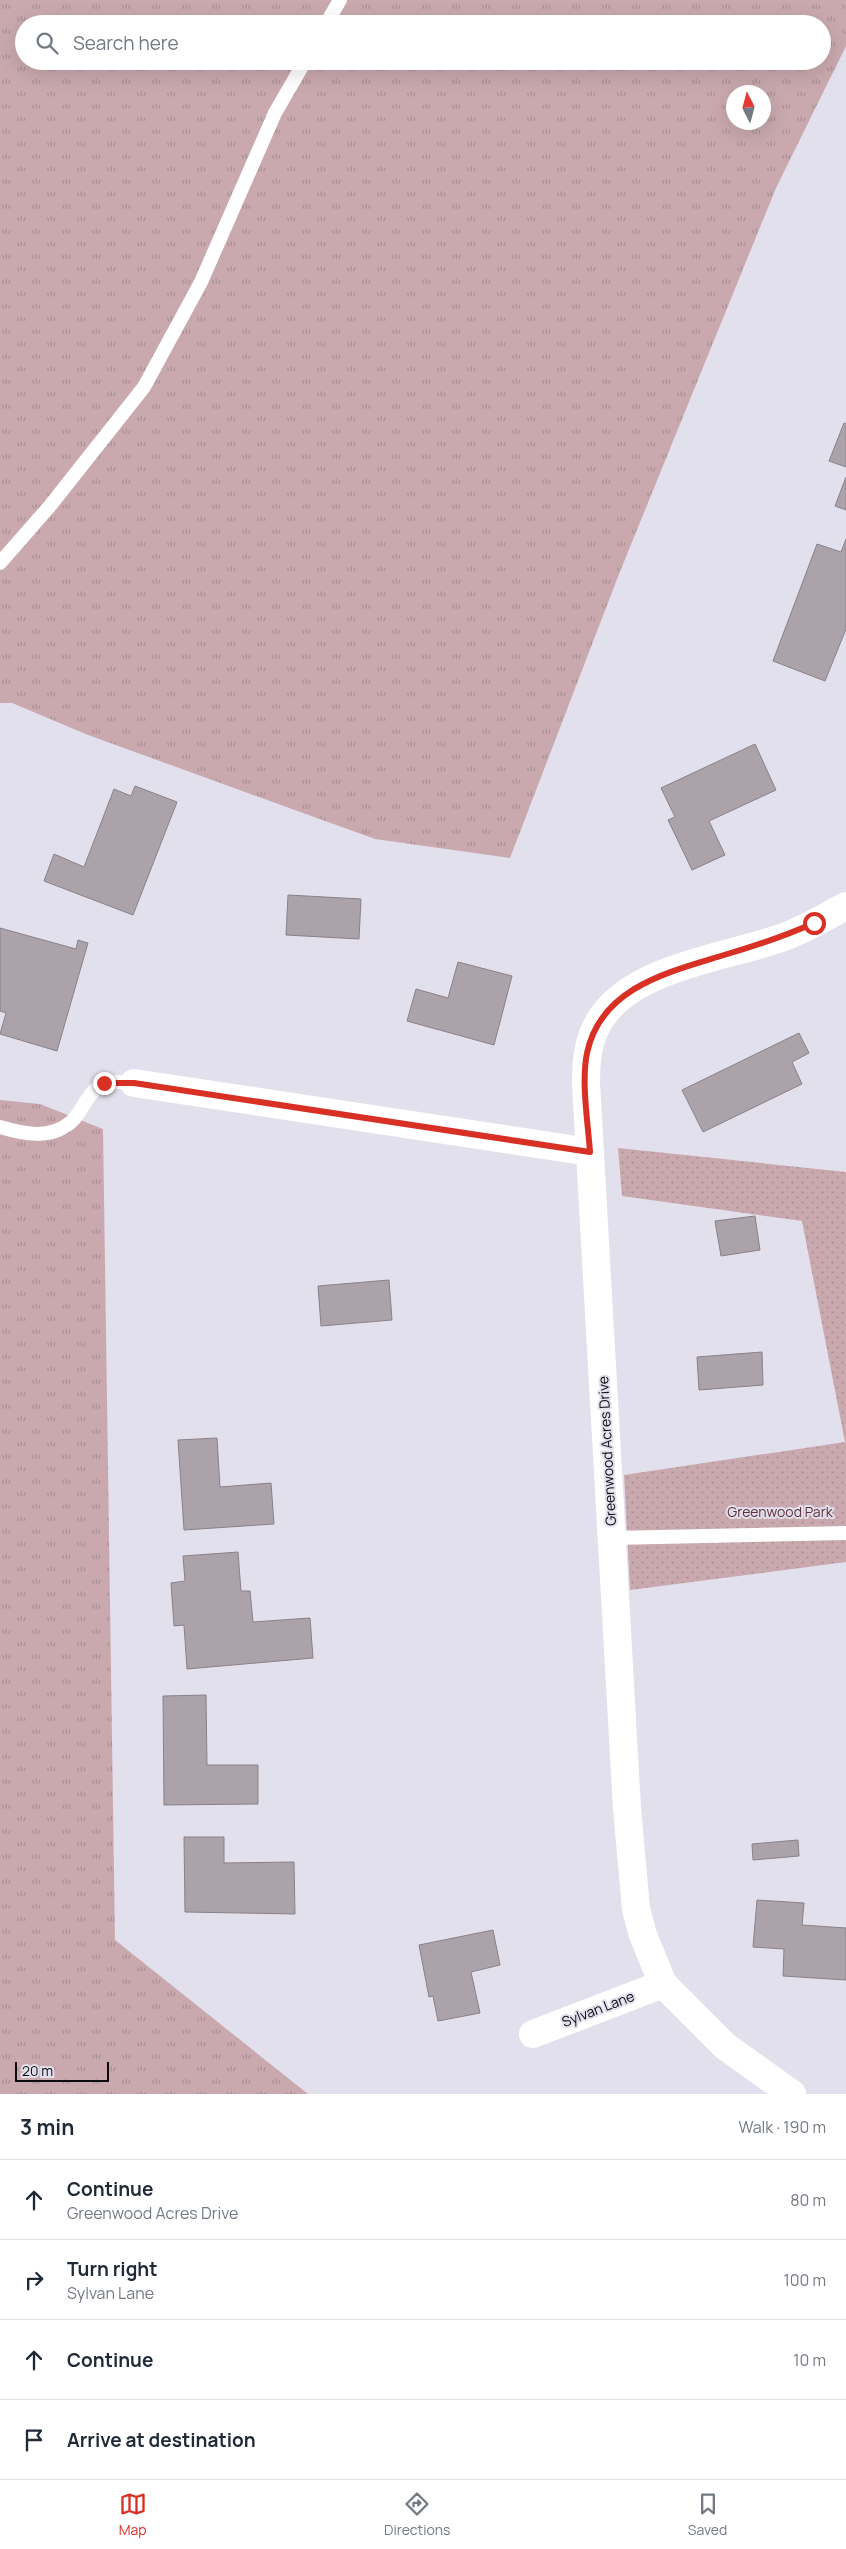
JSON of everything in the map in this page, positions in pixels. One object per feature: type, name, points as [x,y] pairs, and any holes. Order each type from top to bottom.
[{"type":"street","name":"Greenwood Acres Drive","points":[[792,2094],[725,2046],[663,1984],[643,1935],[636,1909],[627,1808],[590,1152],[587,1054],[602,1017],[619,999],[644,983],[667,973],[782,938],[846,906]]},
{"type":"street","points":[[134,1083],[590,1152]]},
{"type":"street","name":"Sylvan Lane","points":[[533,2034],[663,1984]]},
{"type":"lane","points":[[331,15],[340,0]]},
{"type":"lane","points":[[0,563],[49,507],[144,387],[201,282],[275,113],[300,70]]},
{"type":"lane","points":[[0,1126],[26,1134],[48,1133],[71,1122],[85,1099],[104,1083],[134,1083]]},
{"type":"lane","points":[[612,1538],[846,1533]]},
{"type":"green space","points":[[0,0],[846,0],[846,46],[776,188],[619,574],[510,858],[375,839],[88,735],[12,703],[0,703]]},
{"type":"green space","points":[[0,1100],[40,1104],[103,1129],[115,1940],[308,2094],[0,2094]]},
{"type":"green space","name":"Greenwood Park","points":[[618,1148],[846,1172],[846,1562],[630,1590],[624,1475],[845,1442],[802,1221],[622,1196]]},
{"type":"building","points":[[844,423],[846,424],[846,467],[829,461]]},
{"type":"building","points":[[846,477],[846,510],[835,506]]},
{"type":"building","points":[[846,539],[846,629],[825,681],[773,661],[817,544],[841,552]]},
{"type":"building","points":[[755,744],[776,790],[709,821],[725,855],[692,870],[668,820],[675,817],[661,788]]},
{"type":"building","points":[[135,786],[177,802],[133,915],[44,881],[54,854],[84,867],[114,789],[131,796]]},
{"type":"building","points":[[288,895],[361,899],[359,939],[286,935]]},
{"type":"building","points":[[0,928],[76,949],[78,940],[88,943],[57,1051],[0,1034],[6,1013],[0,1011]]},
{"type":"building","points":[[458,962],[512,976],[494,1045],[407,1021],[416,989],[448,998]]},
{"type":"building","points":[[799,1033],[809,1053],[792,1062],[802,1084],[703,1132],[682,1090]]},
{"type":"building","points":[[755,1216],[760,1250],[721,1256],[715,1221]]},
{"type":"building","points":[[389,1280],[392,1320],[321,1326],[318,1286]]},
{"type":"building","points":[[762,1352],[763,1385],[699,1390],[697,1357]]},
{"type":"building","points":[[217,1438],[220,1487],[271,1483],[274,1524],[184,1530],[178,1440]]},
{"type":"building","points":[[238,1552],[241,1591],[250,1591],[253,1622],[310,1618],[313,1658],[187,1669],[184,1625],[174,1626],[171,1583],[185,1581],[183,1556]]},
{"type":"building","points":[[206,1695],[207,1765],[258,1765],[258,1804],[164,1805],[163,1696]]},
{"type":"building","points":[[184,1837],[224,1837],[224,1863],[294,1862],[295,1914],[185,1912]]},
{"type":"building","points":[[798,1840],[799,1856],[753,1860],[752,1844]]},
{"type":"building","points":[[757,1900],[804,1903],[802,1925],[846,1928],[846,1980],[783,1976],[784,1949],[753,1947]]},
{"type":"building","points":[[493,1930],[500,1965],[471,1972],[480,2013],[438,2021],[433,1996],[429,1997],[419,1945]]},
{"type":"route","points":[[104,1083],[134,1083],[590,1152],[586,1082],[587,1054],[594,1032],[602,1017],[619,999],[644,983],[667,973],[782,938],[814,923]]}]
